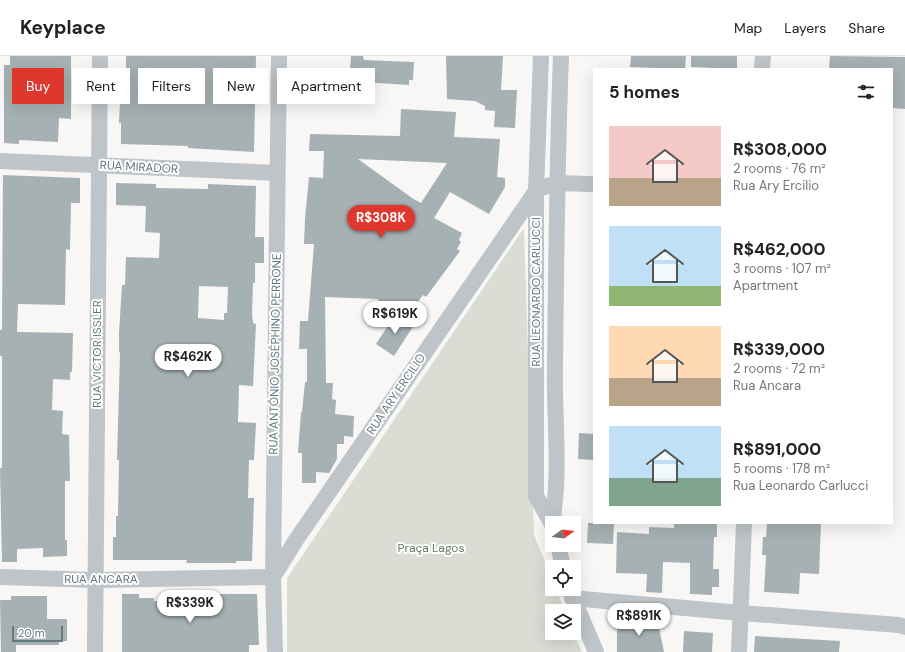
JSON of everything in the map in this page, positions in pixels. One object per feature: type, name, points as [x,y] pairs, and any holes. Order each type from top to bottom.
[{"type":"street","name":"RUA VICTOR ISSLER","points":[[95,652],[100,56]]},
{"type":"street","name":"RUA ANTÔNIO JOSÉPHINO PERRONE","points":[[275,652],[273,577],[279,56]]},
{"type":"street","name":"RUA LEONARDO CARLUCCI","points":[[541,56],[536,191],[536,496],[547,516]]},
{"type":"street","name":"RUA LEONARDO CARLUCCI","points":[[553,516],[557,494],[554,379],[556,183],[561,56]]},
{"type":"street","points":[[762,68],[763,56]]},
{"type":"street","name":"RUA MIRADOR","points":[[0,161],[277,174]]},
{"type":"street","points":[[536,191],[547,184],[593,184]]},
{"type":"street","name":"RUA ARY ERCILIO","points":[[273,577],[296,540],[536,191]]},
{"type":"street","points":[[739,652],[744,524]]},
{"type":"street","name":"RUA ANCARA","points":[[0,577],[95,580],[273,577]]},
{"type":"street","points":[[581,595],[741,614],[899,625],[905,627]]},
{"type":"street","points":[[571,596],[596,652]]},
{"type":"green space","name":"Praça Lagos","points":[[524,228],[534,535],[545,562],[545,596],[559,596],[562,604],[545,604],[545,640],[577,640],[582,652],[287,652],[287,578]]},
{"type":"building","points":[[10,56],[71,56],[71,119],[59,118],[58,142],[19,140],[19,144],[4,143],[4,65],[10,65]]},
{"type":"building","points":[[126,56],[256,56],[256,68],[213,68],[213,104],[255,104],[254,152],[188,148],[188,146],[121,144],[121,123],[119,123],[120,104],[130,104],[130,68],[126,68]]},
{"type":"building","points":[[351,56],[363,56],[364,60],[414,62],[413,80],[409,80],[409,85],[375,83],[375,68],[350,68]]},
{"type":"building","points":[[446,56],[503,56],[501,90],[517,90],[515,128],[494,127],[495,111],[485,110],[485,106],[475,101],[447,99]]},
{"type":"building","points":[[631,56],[686,56],[685,68],[630,67]]},
{"type":"building","points":[[691,56],[737,56],[737,68],[691,67]]},
{"type":"building","points":[[830,56],[905,57],[905,109],[893,108],[893,68],[829,68]]},
{"type":"building","points":[[401,109],[456,112],[454,137],[500,139],[497,177],[505,178],[505,187],[489,214],[450,192],[434,218],[462,233],[459,240],[461,242],[457,249],[460,251],[426,297],[423,295],[404,320],[377,299],[325,297],[326,383],[333,383],[332,399],[336,400],[335,414],[354,416],[353,437],[344,436],[344,444],[337,444],[337,459],[329,473],[316,472],[316,483],[302,483],[302,453],[298,453],[301,412],[305,382],[307,382],[307,349],[299,349],[300,321],[308,321],[314,244],[304,244],[305,219],[309,177],[323,178],[324,151],[309,151],[310,134],[400,136]],"holes":[[[358,159],[447,163],[421,203]]]},
{"type":"building","points":[[3,175],[80,178],[80,203],[71,203],[70,250],[66,249],[65,305],[18,304],[17,332],[73,333],[72,372],[70,372],[70,380],[53,379],[52,410],[63,411],[62,434],[69,435],[70,481],[65,481],[65,540],[67,540],[67,556],[43,557],[43,548],[17,549],[17,562],[2,562],[0,468],[2,468],[2,356],[0,356],[0,330],[2,330]]},
{"type":"building","points":[[116,183],[156,184],[156,188],[208,189],[208,184],[256,186],[255,237],[264,237],[264,263],[255,263],[255,283],[253,283],[252,314],[253,323],[256,324],[253,386],[239,385],[238,422],[256,423],[254,460],[249,460],[248,498],[254,498],[252,561],[236,561],[236,563],[186,563],[187,560],[113,560],[113,537],[116,537],[116,516],[118,516],[119,460],[117,460],[120,352],[119,333],[122,285],[125,285],[126,257],[159,258],[160,233],[145,232],[146,206],[116,205]],"holes":[[[199,286],[228,287],[227,313],[224,313],[224,320],[198,318]]]},
{"type":"building","points":[[395,315],[414,325],[394,356],[376,344]]},
{"type":"building","points":[[579,433],[593,434],[593,460],[578,459]]},
{"type":"building","points":[[588,523],[614,524],[613,544],[587,543]]},
{"type":"building","points":[[674,524],[717,524],[717,537],[714,537],[713,569],[719,569],[719,587],[712,587],[712,595],[690,594],[690,563],[663,562],[662,593],[646,592],[647,574],[616,573],[617,532],[649,534],[649,527],[674,528]]},
{"type":"building","points":[[767,524],[821,524],[819,574],[800,573],[799,594],[764,592],[766,555],[762,555],[763,537],[766,537]]},
{"type":"building","points":[[122,594],[139,594],[139,598],[154,598],[154,601],[191,600],[191,594],[257,594],[259,645],[249,645],[249,652],[122,652]]},
{"type":"building","points":[[11,596],[47,596],[47,619],[67,619],[67,641],[59,641],[59,645],[16,645],[16,652],[1,652],[0,600],[11,600]]},
{"type":"building","points":[[617,621],[658,623],[664,652],[617,652]]},
{"type":"building","points":[[684,631],[713,633],[712,652],[683,652]]},
{"type":"building","points":[[755,636],[840,641],[839,652],[754,652]]}]
